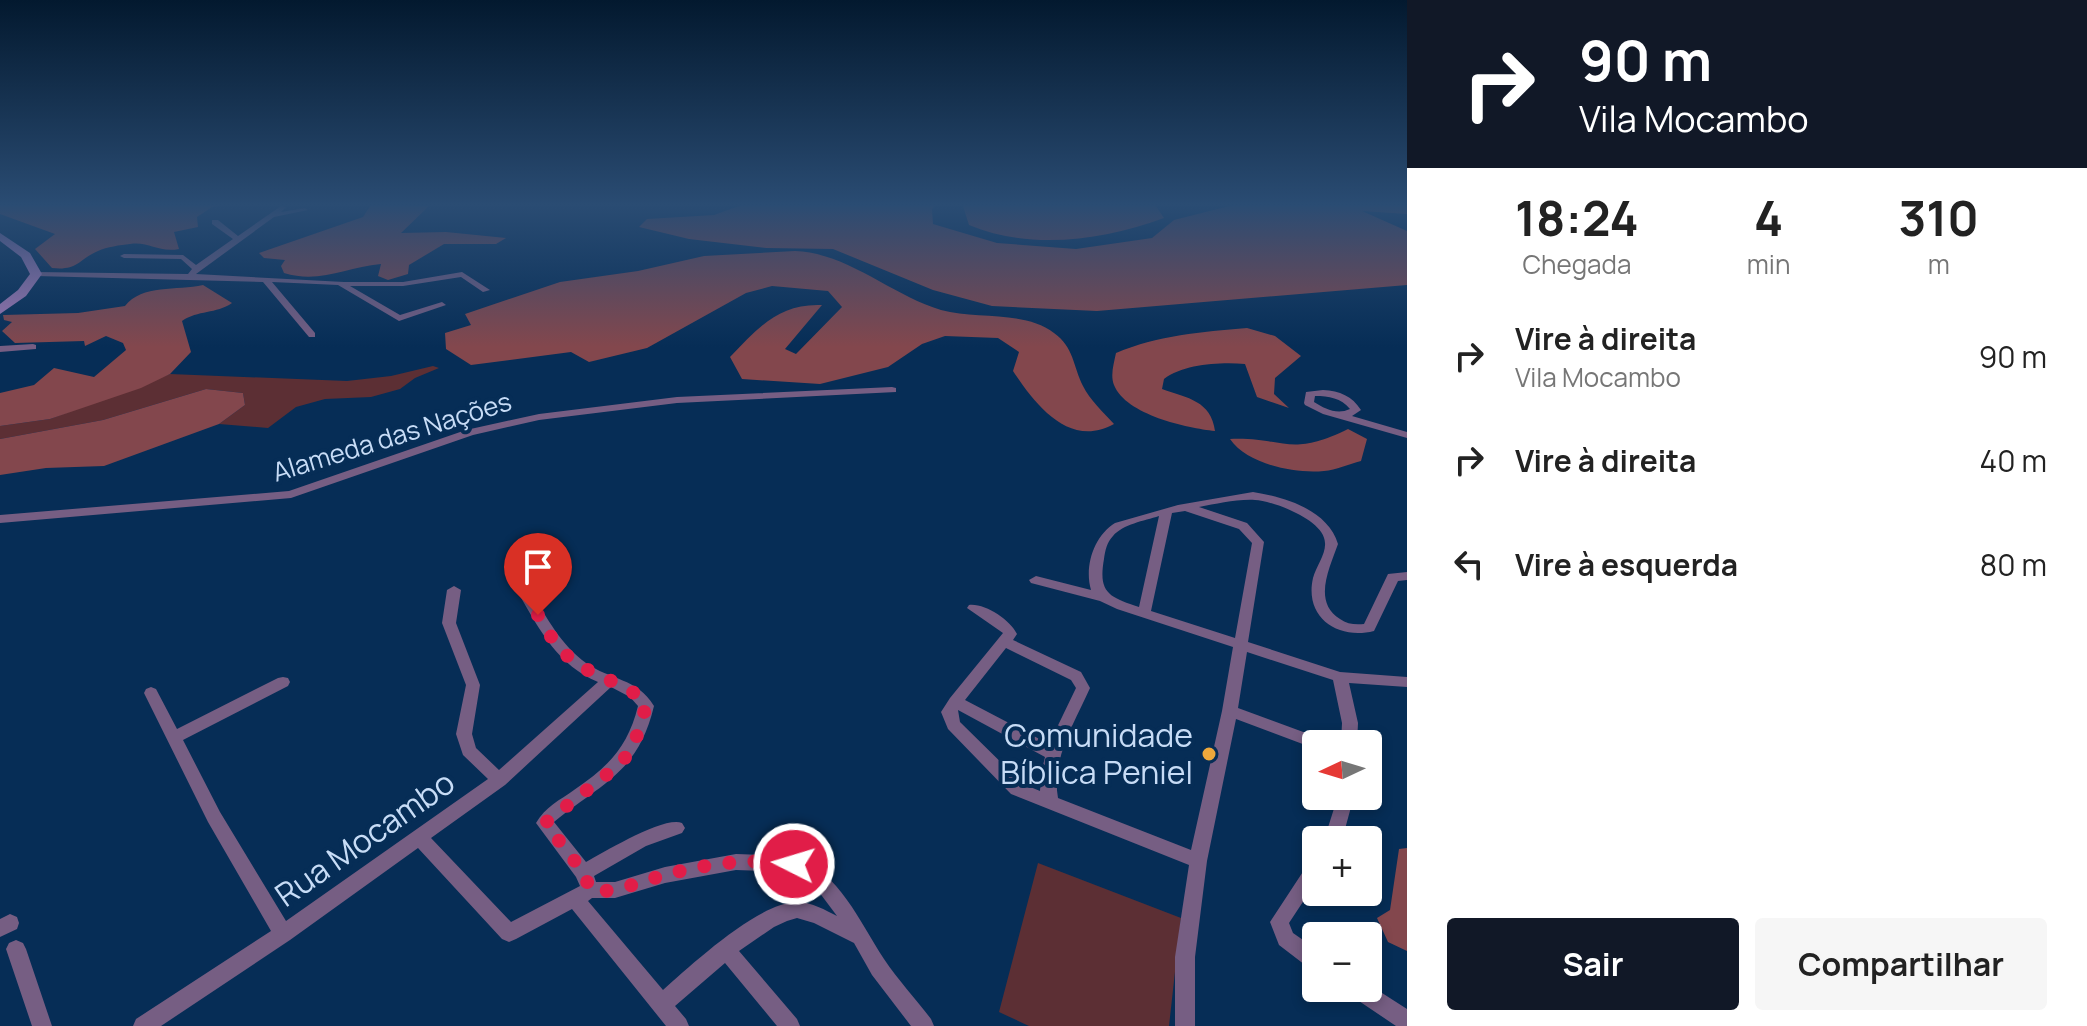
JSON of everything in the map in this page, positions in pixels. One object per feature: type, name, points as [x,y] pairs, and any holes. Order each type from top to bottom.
[{"type":"main road","points":[[0,310],[27,288],[36,274],[20,251]]},
{"type":"street","points":[[194,272],[224,251]]},
{"type":"street","points":[[124,256],[183,257],[194,272]]},
{"type":"street","points":[[36,274],[194,272],[266,280],[403,284],[462,274],[486,290]]},
{"type":"street","points":[[27,288],[62,275]]},
{"type":"street","points":[[266,280],[312,335]]},
{"type":"street","points":[[340,283],[398,318],[442,305]]},
{"type":"street","points":[[0,349],[33,347]]},
{"type":"street","name":"Alameda das Nações","points":[[0,519],[291,494],[470,432],[539,417],[677,400],[892,390]]},
{"type":"street","points":[[1330,394],[1352,402],[1370,416],[1407,435],[1314,407],[1307,397],[1330,394]]},
{"type":"street","points":[[1335,414],[1354,412],[1352,402]]},
{"type":"street","points":[[1103,597],[1095,583],[1100,545],[1109,532],[1130,521],[1244,497],[1265,497],[1286,504],[1326,529],[1332,544],[1318,582],[1319,603],[1325,615],[1343,628],[1369,628],[1393,577],[1407,576]]},
{"type":"street","points":[[1185,1026],[1185,957],[1198,861],[1230,711],[1258,539],[1243,526],[1189,508]]},
{"type":"street","points":[[1144,613],[1166,512]]},
{"type":"street","points":[[1036,580],[1103,597],[1340,677],[1407,682]]},
{"type":"street","points":[[454,590],[449,623],[473,685],[464,734],[466,743],[469,751],[499,780]]},
{"type":"street","points":[[527,596],[555,643],[573,662],[643,698],[646,706],[633,748],[619,765],[549,816],[546,827],[661,1005],[679,1026]]},
{"type":"street","points":[[974,608],[1010,633],[1006,642],[955,702],[949,712],[953,725],[1017,789],[1198,861]]},
{"type":"street","points":[[1006,642],[1076,676],[1083,688],[1054,754],[1047,782],[1051,803]]},
{"type":"street","points":[[1340,677],[1350,730]]},
{"type":"street","points":[[173,738],[283,682]]},
{"type":"street","name":"Rua Mocambo","points":[[143,1026],[283,934],[499,780],[607,682]]},
{"type":"street","points":[[151,693],[283,934]]},
{"type":"street","points":[[955,702],[1054,754]]},
{"type":"street","points":[[1230,711],[1302,738]]},
{"type":"street","points":[[420,838],[477,896],[505,933],[552,910],[640,841],[676,828]]},
{"type":"street","points":[[583,887],[615,890],[665,875],[736,862],[794,864],[825,886],[924,1026]]},
{"type":"street","points":[[1302,888],[1279,922],[1286,939],[1302,951]]},
{"type":"street","points":[[661,1005],[726,950],[781,912],[797,910],[860,937]]},
{"type":"street","points":[[16,949],[42,1026]]},
{"type":"street","points":[[726,950],[790,1026]]},
{"type":"street","points":[[1378,1002],[1407,1021]]},
{"type":"shaded area","points":[[37,251],[98,251],[73,266],[52,268]]},
{"type":"shaded area","points":[[433,251],[409,265],[408,274],[388,280],[378,276],[381,264],[321,276],[297,276],[284,273],[281,266],[285,260],[264,258],[259,253]]},
{"type":"shaded area","points":[[795,251],[833,259],[941,310],[1015,318],[1042,326],[1066,344],[1086,391],[1114,424],[1098,430],[1082,431],[1055,419],[1032,397],[1013,371],[1019,352],[998,338],[945,336],[922,344],[888,367],[820,384],[742,379],[730,357],[740,346],[781,313],[807,305],[822,305],[785,349],[796,354],[842,307],[828,291],[772,286],[746,293],[647,348],[589,362],[571,352],[471,365],[446,349],[445,333],[471,325],[465,314],[560,282],[638,271],[704,256]]},
{"type":"shaded area","points":[[838,251],[1407,251],[1407,285],[1097,311],[992,306],[933,290]]},
{"type":"shaded area","points":[[203,285],[232,303],[182,321],[191,352],[170,374],[141,388],[50,419],[0,426],[0,393],[34,385],[54,368],[94,377],[126,350],[123,343],[106,336],[85,346],[84,341],[15,343],[2,331],[12,322],[4,320],[3,315],[78,313],[125,306],[132,299],[150,291]]},
{"type":"shaded area","points":[[1247,328],[1275,336],[1301,356],[1275,378],[1274,394],[1289,408],[1257,397],[1245,364],[1203,365],[1164,379],[1162,389],[1197,402],[1209,413],[1215,431],[1174,423],[1144,412],[1121,395],[1114,385],[1112,373],[1116,353],[1164,338]]},
{"type":"shaded area","points":[[433,366],[439,368],[415,378],[400,389],[371,397],[325,399],[296,407],[268,428],[219,424],[245,405],[243,393],[206,389],[103,420],[0,439],[0,426],[50,419],[170,374],[347,381],[391,376]]},
{"type":"shaded area","points":[[206,389],[243,393],[245,405],[219,424],[104,466],[46,468],[0,475],[0,439],[103,420]]},
{"type":"shaded area","points":[[1348,429],[1367,439],[1361,461],[1324,471],[1272,466],[1248,455],[1230,439],[1313,443]]},
{"type":"shaded area","points":[[1407,848],[1407,951],[1388,942],[1382,922],[1377,918],[1390,910],[1399,849]]},
{"type":"shaded area","points":[[1038,863],[1181,918],[1169,1026],[1029,1026],[999,1012]]},
{"type":"place","name":"Comunidade Bíblica Peniel","points":[[1209,754]]},
{"type":"route","points":[[538,615],[555,643],[573,662],[607,682],[637,693],[646,706],[633,748],[619,765],[546,819],[546,827],[584,873],[590,890],[615,890],[665,875],[736,862],[757,860],[794,864]]}]
